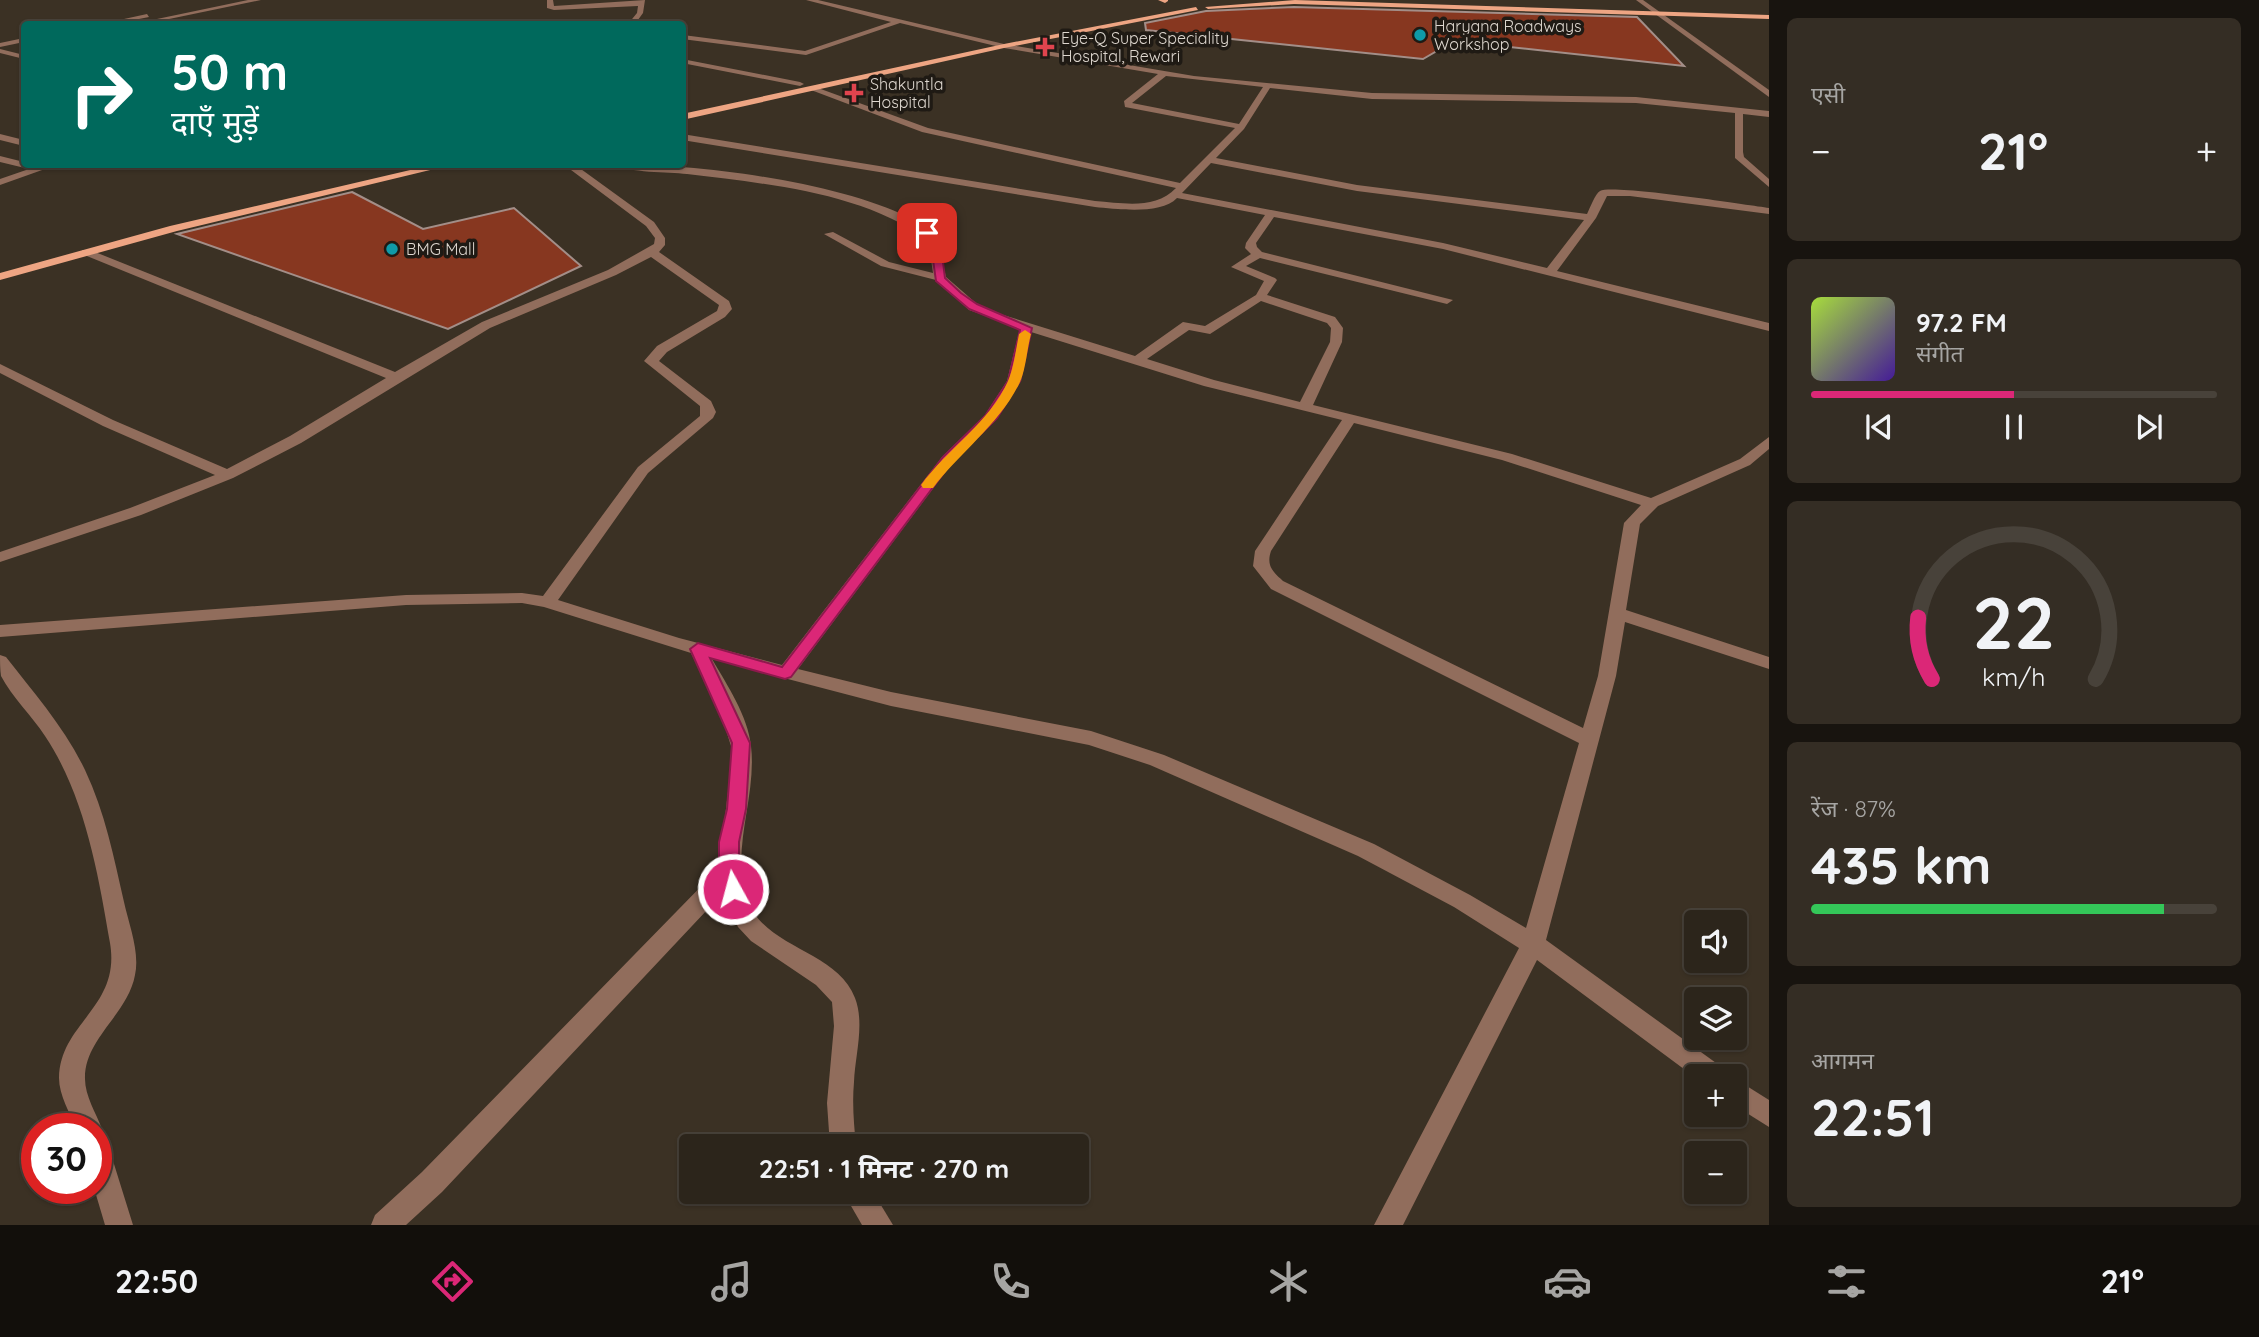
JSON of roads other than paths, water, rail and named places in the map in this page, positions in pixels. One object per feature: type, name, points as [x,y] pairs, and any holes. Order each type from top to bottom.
[{"type":"main road","points":[[1363,0],[1608,8],[1657,13]]},
{"type":"main road","points":[[686,109],[1166,2],[1196,9]]},
{"type":"main road","points":[[686,116],[815,90],[1004,46],[1196,9],[1205,4],[1294,2],[1769,18]]},
{"type":"main road","points":[[0,267],[248,202],[403,168]]},
{"type":"main road","points":[[0,277],[257,208],[433,168]]},
{"type":"street","points":[[120,21],[226,0]]},
{"type":"street","points":[[151,21],[258,0]]},
{"type":"street","points":[[550,0],[550,6],[554,8],[641,2],[640,13],[634,21]]},
{"type":"street","points":[[809,0],[1004,46],[1268,87],[1382,96],[1636,100],[1769,114]]},
{"type":"street","points":[[1639,0],[1769,94]]},
{"type":"street","points":[[686,37],[789,53],[806,53],[900,21]]},
{"type":"street","points":[[0,50],[21,41]]},
{"type":"street","points":[[0,50],[21,47]]},
{"type":"street","points":[[0,50],[21,56]]},
{"type":"street","points":[[686,62],[800,84]]},
{"type":"street","points":[[1165,73],[1127,103],[1128,106],[1241,127]]},
{"type":"street","points":[[686,138],[1095,204],[1154,205],[1169,201],[1241,127],[1268,87]]},
{"type":"street","points":[[815,90],[925,130],[1272,213],[1418,241],[1769,327]]},
{"type":"street","points":[[1739,110],[1738,152],[1743,161],[1769,184]]},
{"type":"street","points":[[0,137],[21,142]]},
{"type":"street","points":[[0,159],[21,164]]},
{"type":"street","points":[[1209,160],[1357,188],[1591,218]]},
{"type":"street","points":[[36,168],[40,169]]},
{"type":"street","points":[[0,182],[43,168]]},
{"type":"street","points":[[0,557],[179,496],[228,475],[269,455],[488,324],[652,252],[659,245],[660,238],[650,224],[573,168]]},
{"type":"street","points":[[647,168],[792,188],[894,214],[911,221],[933,239],[940,278]]},
{"type":"street","points":[[1550,272],[1591,218],[1601,195],[1611,192],[1769,211]]},
{"type":"street","points":[[1272,213],[1251,243],[1251,248],[1258,254],[1447,300]]},
{"type":"street","points":[[829,234],[885,264],[940,278],[973,307],[1026,328],[1136,361],[1507,457],[1651,503]]},
{"type":"street","points":[[86,252],[396,377]]},
{"type":"street","points":[[547,602],[643,470],[706,418],[709,412],[706,404],[651,361],[662,349],[721,314],[726,309],[725,304],[652,252]]},
{"type":"street","points":[[1136,361],[1187,325],[1206,331],[1260,297],[1271,280],[1237,267],[1258,254]]},
{"type":"street","points":[[1260,297],[1331,320],[1337,328],[1336,342],[1306,406]]},
{"type":"street","points":[[785,673],[947,460],[990,418],[1014,381],[1026,328]]},
{"type":"street","points":[[0,368],[108,423],[228,475]]},
{"type":"street","points":[[1351,418],[1264,551],[1260,559],[1262,571],[1277,585],[1587,739]]},
{"type":"street","points":[[1388,1225],[1533,944],[1587,739],[1607,676],[1632,523],[1651,503],[1745,462],[1769,441]]},
{"type":"street","points":[[0,631],[446,597],[522,598],[547,602],[645,635],[785,673],[891,699],[1091,738],[1157,760],[1275,809],[1366,850],[1462,901],[1533,944],[1698,1064]]},
{"type":"street","points":[[1616,613],[1769,663]]},
{"type":"street","points":[[698,649],[741,743],[736,809],[729,842],[729,872],[737,905],[752,928],[783,954],[833,984],[843,997],[846,1019],[839,1116],[841,1134]]},
{"type":"street","points":[[0,661],[57,737],[75,770],[104,858],[118,932],[124,973],[120,991],[77,1051],[73,1068],[72,1081],[83,1113]]},
{"type":"street","points":[[385,1225],[432,1182],[729,872]]},
{"type":"street","points":[[1747,1099],[1769,1115]]},
{"type":"street","points":[[112,1202],[119,1225]]},
{"type":"street","points":[[865,1204],[879,1225]]},
{"type":"place","name":"Haryana Roadways Workshop","points":[[1420,35]]},
{"type":"place","name":"Eye-Q Super Speciality Hospital, Rewari","points":[[1045,47]]},
{"type":"place","name":"Shakuntla Hospital","points":[[854,93]]},
{"type":"place","name":"BMG Mall","points":[[392,249]]}]
